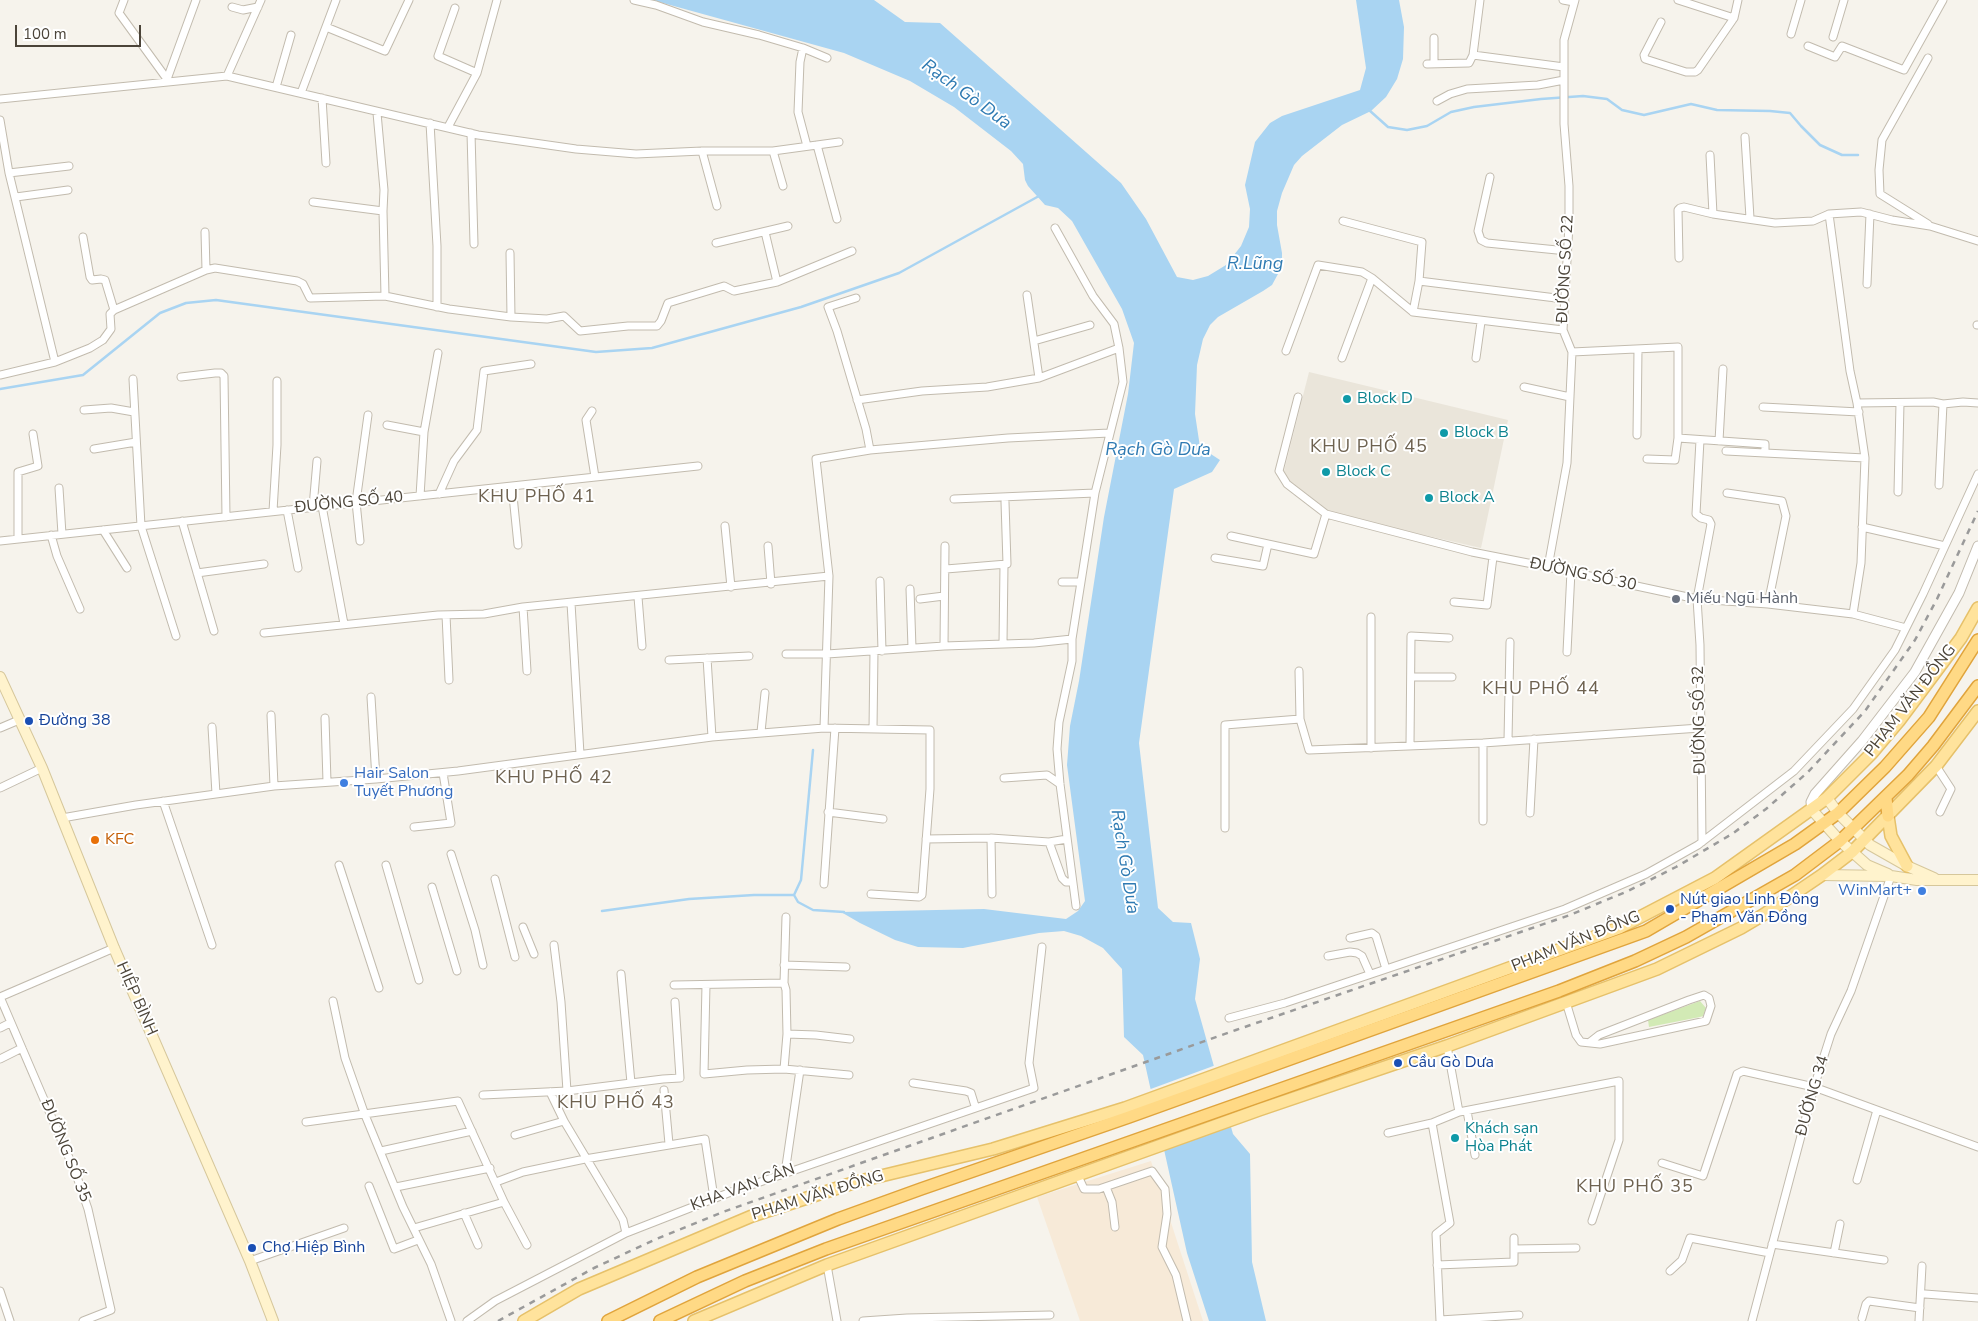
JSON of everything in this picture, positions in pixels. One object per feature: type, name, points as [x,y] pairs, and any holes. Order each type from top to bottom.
[{"type":"highway","name":"PHẠM VĂN ĐỒNG","points":[[1244,1070],[1646,931],[1795,844],[1824,825],[1885,767],[1929,717],[1978,640]]},
{"type":"highway","points":[[660,1321],[745,1281],[810,1255],[1137,1140],[1257,1105],[1321,1074],[1559,991],[1686,938],[1795,875],[1840,841],[1886,798],[1933,746],[1978,686]]},
{"type":"highway","points":[[1886,798],[1888,816]]},
{"type":"highway","points":[[1127,1113],[1244,1070]]},
{"type":"highway","name":"PHẠM VĂN ĐỒNG","points":[[608,1321],[697,1277],[838,1220],[920,1189],[1105,1125],[1127,1113]]},
{"type":"main road","name":"PHẠM VĂN ĐỒNG","points":[[1244,1070],[1619,928],[1715,878],[1812,810],[1827,798],[1872,753],[1961,638],[1978,608]]},
{"type":"main road","name":"HIỆP BÌNH","points":[[0,676],[42,768],[114,948],[250,1261],[273,1321]]},
{"type":"main road","points":[[702,1319],[827,1265],[1141,1153],[1257,1105],[1447,1046],[1657,969],[1741,928],[1763,915],[1852,852],[1936,766],[1978,711]]},
{"type":"main road","points":[[1827,798],[1838,813],[1864,840],[1907,866],[1937,879]]},
{"type":"main road","points":[[1812,810],[1824,825],[1852,852],[1867,864],[1891,876]]},
{"type":"main road","points":[[1888,816],[1891,836],[1907,866]]},
{"type":"main road","points":[[1795,875],[1891,876],[1917,880],[1978,880]]},
{"type":"main road","points":[[1646,956],[1657,969]]},
{"type":"main road","name":"PHẠM VĂN ĐỒNG","points":[[524,1321],[579,1289],[752,1216],[856,1182],[992,1149],[1056,1130],[1127,1113]]},
{"type":"main road","points":[[1056,1130],[1105,1125]]},
{"type":"street","points":[[124,0],[119,13],[166,81]]},
{"type":"street","points":[[166,81],[196,0]]},
{"type":"street","points":[[301,93],[336,0]]},
{"type":"street","points":[[326,27],[385,51],[409,0]]},
{"type":"street","points":[[448,127],[477,74],[497,0]]},
{"type":"street","points":[[634,0],[656,5],[703,22],[759,35],[827,58]]},
{"type":"street","points":[[1434,38],[1431,64],[1469,63],[1473,55],[1480,0]]},
{"type":"street","points":[[1437,101],[1450,94],[1467,89],[1564,84],[1564,40],[1574,1],[1564,0]]},
{"type":"street","points":[[1678,0],[1734,18]]},
{"type":"street","points":[[1661,22],[1644,55],[1645,59],[1686,72],[1695,72],[1734,18],[1738,0]]},
{"type":"street","points":[[1791,34],[1801,0]]},
{"type":"street","points":[[1833,37],[1844,0]]},
{"type":"street","points":[[1808,46],[1835,57],[1842,46],[1904,70],[1943,0]]},
{"type":"street","points":[[227,76],[260,4]]},
{"type":"street","points":[[232,7],[243,10],[260,4]]},
{"type":"street","points":[[455,8],[438,56],[477,74]]},
{"type":"street","points":[[276,87],[291,35]]},
{"type":"street","points":[[802,48],[798,112],[807,146]]},
{"type":"street","points":[[1473,55],[1564,67]]},
{"type":"street","points":[[1928,58],[1882,140],[1879,170],[1880,194],[1930,226]]},
{"type":"street","points":[[0,99],[227,76],[377,113],[530,144],[636,154],[773,150],[839,142]]},
{"type":"street","name":"ĐƯỜNG SỐ 22","points":[[1548,567],[1566,463],[1572,352],[1563,330],[1569,186],[1564,124],[1564,84]]},
{"type":"street","points":[[322,98],[326,162]]},
{"type":"street","points":[[377,113],[384,190],[385,296]]},
{"type":"street","points":[[0,120],[10,173],[55,362]]},
{"type":"street","points":[[430,123],[437,246],[437,307]]},
{"type":"street","points":[[471,133],[474,244]]},
{"type":"street","points":[[1745,137],[1750,218]]},
{"type":"street","points":[[817,145],[837,219]]},
{"type":"street","points":[[773,150],[783,186]]},
{"type":"street","points":[[702,151],[717,206]]},
{"type":"street","points":[[1710,156],[1713,214]]},
{"type":"street","points":[[10,173],[69,166]]},
{"type":"street","points":[[1490,177],[1478,231],[1482,240],[1487,243],[1567,251]]},
{"type":"street","points":[[16,197],[68,190]]},
{"type":"street","points":[[313,202],[383,211]]},
{"type":"street","points":[[1679,258],[1678,210],[1680,208],[1775,222],[1813,221],[1829,214],[1861,212],[1892,220],[1930,226],[1978,241]]},
{"type":"street","points":[[1829,214],[1850,371],[1865,458],[1861,563],[1853,614]]},
{"type":"street","points":[[1866,284],[1870,214]]},
{"type":"street","points":[[1343,221],[1421,242],[1419,280],[1413,312]]},
{"type":"street","points":[[716,243],[788,226]]},
{"type":"street","points":[[1055,228],[1093,296],[1114,324],[1119,348],[1122,382],[1095,493],[1072,639],[1072,661],[1059,722],[1057,748],[1060,784],[1076,906]]},
{"type":"street","points":[[204,232],[206,270]]},
{"type":"street","points":[[765,232],[777,282]]},
{"type":"street","points":[[83,237],[90,277],[92,280],[105,280],[114,310]]},
{"type":"street","points":[[0,375],[55,362],[90,348],[104,340],[111,329],[110,314],[114,310],[206,270],[228,269],[297,281],[302,284],[310,298],[385,296],[437,307],[511,317],[547,319],[564,316],[580,330],[628,326],[657,326],[661,321],[668,302],[724,286],[734,291],[777,282],[852,251]]},
{"type":"street","points":[[510,253],[511,317]]},
{"type":"street","points":[[1286,351],[1318,265],[1362,272],[1413,312],[1481,322],[1563,330]]},
{"type":"street","points":[[1342,358],[1372,278]]},
{"type":"street","points":[[1419,280],[1564,299]]},
{"type":"street","points":[[1027,295],[1039,378]]},
{"type":"street","points":[[856,298],[828,307],[866,429],[870,450]]},
{"type":"street","points":[[1476,358],[1481,322]]},
{"type":"street","points":[[1034,341],[1090,325]]},
{"type":"street","points":[[1572,352],[1678,346],[1678,438],[1675,460],[1647,458]]},
{"type":"street","points":[[857,400],[922,391],[987,387],[1039,378],[1119,348]]},
{"type":"street","points":[[1637,435],[1638,349]]},
{"type":"street","points":[[420,496],[424,432],[438,353]]},
{"type":"street","points":[[439,494],[454,461],[477,430],[482,403],[484,371],[531,364]]},
{"type":"street","points":[[1720,441],[1723,369]]},
{"type":"street","points":[[180,377],[215,373],[222,374],[225,377],[226,516]]},
{"type":"street","points":[[133,379],[141,526],[176,636]]},
{"type":"street","points":[[273,511],[277,445],[277,381]]},
{"type":"street","points":[[1524,387],[1570,397]]},
{"type":"street","name":"ĐƯỜNG SỐ 30","points":[[1298,398],[1279,471],[1287,484],[1326,514],[1493,557],[1570,571],[1697,599],[1768,604],[1853,614],[1906,628]]},
{"type":"street","points":[[1857,403],[1978,403]]},
{"type":"street","points":[[1898,492],[1900,403]]},
{"type":"street","points":[[1939,485],[1943,404]]},
{"type":"street","points":[[1763,407],[1858,412]]},
{"type":"street","points":[[84,410],[111,408],[134,412]]},
{"type":"street","points":[[592,411],[586,420],[596,477]]},
{"type":"street","points":[[360,541],[356,502],[368,415]]},
{"type":"street","points":[[387,425],[424,432]]},
{"type":"street","points":[[824,728],[829,576],[816,459],[870,450],[1008,438],[1109,433]]},
{"type":"street","points":[[18,539],[18,472],[38,466],[33,434]]},
{"type":"street","points":[[1678,438],[1765,444],[1765,453]]},
{"type":"street","name":"ĐƯỜNG SỐ 32","points":[[1700,440],[1696,514],[1708,520],[1711,524],[1697,599],[1700,645],[1702,842]]},
{"type":"street","points":[[94,449],[136,442]]},
{"type":"street","points":[[1726,451],[1865,458]]},
{"type":"street","points":[[313,507],[317,461]]},
{"type":"street","name":"ĐƯỜNG SỐ 40","points":[[0,541],[698,466]]},
{"type":"street","points":[[1229,1018],[1285,1003],[1565,908],[1646,874],[1685,854],[1702,842],[1794,771],[1853,709],[1895,650],[1978,474]]},
{"type":"street","points":[[512,486],[518,545]]},
{"type":"street","points":[[59,488],[62,534]]},
{"type":"street","points":[[954,499],[1095,493]]},
{"type":"street","points":[[1727,494],[1782,501],[1786,516],[1768,604]]},
{"type":"street","points":[[946,569],[1004,565],[1008,562],[1006,502]]},
{"type":"street","points":[[322,506],[344,624]]},
{"type":"street","points":[[287,510],[298,568]]},
{"type":"street","points":[[1231,536],[1314,554],[1326,514]]},
{"type":"street","points":[[182,521],[214,631]]},
{"type":"street","points":[[726,526],[731,588]]},
{"type":"street","points":[[1862,527],[1945,546]]},
{"type":"street","points":[[103,530],[127,568]]},
{"type":"street","points":[[51,535],[57,556],[80,609]]},
{"type":"street","points":[[1215,558],[1263,566],[1268,544]]},
{"type":"street","points":[[768,546],[771,584]]},
{"type":"street","points":[[944,646],[945,546]]},
{"type":"street","points":[[1784,830],[1862,741],[1915,672],[1959,593],[1978,546]]},
{"type":"street","points":[[1454,602],[1487,605],[1493,557]]},
{"type":"street","points":[[197,573],[264,564]]},
{"type":"street","points":[[1003,643],[1004,565]]},
{"type":"street","points":[[1567,652],[1570,571]]},
{"type":"street","points":[[264,633],[446,615],[484,614],[523,607],[771,584],[829,576]]},
{"type":"street","points":[[872,729],[878,651],[880,581]]},
{"type":"street","points":[[1062,582],[1080,582]]},
{"type":"street","points":[[910,589],[912,648]]},
{"type":"street","points":[[920,599],[944,596]]},
{"type":"street","points":[[638,597],[642,646]]},
{"type":"street","points":[[570,603],[580,754]]},
{"type":"street","points":[[523,607],[527,671]]},
{"type":"street","points":[[446,615],[449,680]]},
{"type":"street","points":[[1371,617],[1371,748]]},
{"type":"street","points":[[1410,746],[1412,636],[1449,638]]},
{"type":"street","points":[[786,654],[827,654],[944,646],[1034,643],[1072,639]]},
{"type":"street","points":[[1508,740],[1510,642]]},
{"type":"street","points":[[669,660],[749,656]]},
{"type":"street","points":[[707,658],[712,737]]},
{"type":"street","points":[[1299,671],[1300,719],[1308,750],[1484,743],[1700,728]]},
{"type":"street","points":[[1411,677],[1452,677]]},
{"type":"street","points":[[761,732],[765,693]]},
{"type":"street","points":[[371,697],[376,779]]},
{"type":"street","points":[[271,715],[274,786]]},
{"type":"street","points":[[325,718],[327,782]]},
{"type":"street","points":[[1225,828],[1225,725],[1300,719]]},
{"type":"street","points":[[0,728],[20,720]]},
{"type":"street","points":[[212,727],[216,794]]},
{"type":"street","points":[[62,818],[274,786],[444,772],[761,732],[824,728],[930,730],[930,789],[922,895],[919,898],[871,894]]},
{"type":"street","points":[[824,884],[834,728]]},
{"type":"street","points":[[1530,814],[1534,739]]},
{"type":"street","points":[[1483,821],[1484,743]]},
{"type":"street","points":[[1936,766],[1951,789],[1940,812]]},
{"type":"street","points":[[0,788],[42,768]]},
{"type":"street","points":[[414,827],[451,824],[444,772]]},
{"type":"street","points":[[1004,778],[1047,775],[1060,784]]},
{"type":"street","points":[[1825,783],[1824,790],[1827,798]]},
{"type":"street","points":[[1812,810],[1811,802],[1815,794]]},
{"type":"street","points":[[163,802],[212,945]]},
{"type":"street","points":[[828,812],[883,818]]},
{"type":"street","points":[[926,838],[991,838],[1049,842],[1067,839]]},
{"type":"street","points":[[991,838],[992,894]]},
{"type":"street","points":[[1049,842],[1062,878],[1066,882],[1072,882]]},
{"type":"street","points":[[451,854],[475,930],[483,965]]},
{"type":"street","points":[[340,865],[379,988]]},
{"type":"street","points":[[386,865],[419,980]]},
{"type":"street","name":"ĐƯỜNG 34","points":[[1752,1321],[1814,1087],[1831,1034],[1850,991],[1891,876]]},
{"type":"street","points":[[494,879],[514,957]]},
{"type":"street","points":[[432,888],[457,972]]},
{"type":"street","points":[[784,1069],[787,1034],[786,990],[784,983],[786,917]]},
{"type":"street","points":[[523,927],[534,954]]},
{"type":"street","points":[[1350,938],[1372,933],[1376,936],[1386,969]]},
{"type":"street","points":[[554,945],[561,1002],[567,1091]]},
{"type":"street","name":"KHA VẠN CÂN","points":[[467,1321],[496,1301],[626,1232],[714,1198],[975,1106],[1034,1088],[1029,1063],[1042,947]]},
{"type":"street","points":[[0,997],[114,948]]},
{"type":"street","points":[[1328,956],[1350,952],[1357,953],[1362,956],[1370,974]]},
{"type":"street","points":[[784,965],[846,967]]},
{"type":"street","points":[[621,974],[631,1083]]},
{"type":"street","points":[[674,985],[784,983]]},
{"type":"street","points":[[706,985],[704,1074],[784,1069],[849,1075]]},
{"type":"street","points":[[1566,1002],[1576,1035],[1581,1042],[1600,1044],[1706,1021],[1711,1006],[1710,998],[1704,995],[1689,1000],[1599,1034],[1590,1042]]},
{"type":"street","name":"ĐƯỜNG SỐ 35","points":[[0,997],[88,1209],[111,1310],[83,1321]]},
{"type":"street","points":[[333,1001],[345,1058],[418,1240],[431,1264],[451,1321]]},
{"type":"street","points":[[483,1096],[567,1091],[680,1078],[675,1002]]},
{"type":"street","points":[[0,1028],[10,1023]]},
{"type":"street","points":[[787,1034],[850,1039]]},
{"type":"street","points":[[1447,1046],[1476,1155]]},
{"type":"street","points":[[0,1059],[22,1048]]},
{"type":"street","points":[[785,1173],[800,1070]]},
{"type":"street","points":[[1662,1163],[1703,1176],[1737,1074],[1744,1071],[1814,1087],[1978,1147]]},
{"type":"street","points":[[1388,1133],[1432,1122],[1463,1111],[1619,1081],[1621,1132],[1592,1222]]},
{"type":"street","points":[[913,1083],[966,1091],[971,1093],[975,1106]]},
{"type":"street","points":[[664,1090],[669,1144]]},
{"type":"street","points":[[550,1092],[564,1121],[616,1208],[626,1232]]},
{"type":"street","points":[[306,1122],[458,1100],[504,1202],[527,1245]]},
{"type":"street","points":[[1857,1180],[1877,1110]]},
{"type":"street","points":[[515,1135],[564,1121]]},
{"type":"street","points":[[1432,1122],[1450,1223],[1436,1234],[1440,1320],[1519,1315]]},
{"type":"street","points":[[381,1151],[472,1131]]},
{"type":"street","points":[[496,1182],[523,1172],[586,1158],[705,1139],[714,1198]]},
{"type":"street","points":[[396,1187],[490,1168]]},
{"type":"street","points":[[1078,1176],[1084,1189],[1099,1190],[1152,1171],[1165,1189],[1166,1214],[1162,1247],[1176,1275],[1187,1321]]},
{"type":"street","points":[[369,1186],[395,1250],[418,1240]]},
{"type":"street","points":[[1106,1187],[1112,1202],[1115,1227]]},
{"type":"street","points":[[414,1228],[504,1202]]},
{"type":"street","points":[[464,1213],[478,1245]]},
{"type":"street","points":[[1834,1253],[1840,1224]]},
{"type":"street","points":[[250,1261],[344,1228]]},
{"type":"street","points":[[1437,1265],[1514,1262],[1514,1238]]},
{"type":"street","points":[[1670,1271],[1682,1260],[1690,1238],[1770,1253]]},
{"type":"street","points":[[1772,1244],[1884,1260]]},
{"type":"street","points":[[1514,1249],[1576,1248]]},
{"type":"street","points":[[827,1265],[837,1321]]},
{"type":"street","points":[[1919,1321],[1922,1266]]},
{"type":"street","points":[[0,1291],[10,1321]]},
{"type":"street","points":[[1925,1294],[1978,1298]]},
{"type":"street","points":[[1862,1318],[1869,1300],[1920,1308]]},
{"type":"street","points":[[863,1321],[907,1318],[1001,1319],[1050,1315]]},
{"type":"shaded area","points":[[1309,372],[1508,420],[1481,548],[1328,513],[1301,494],[1283,475]]},
{"type":"shaded area","points":[[1151,1161],[1203,1321],[1080,1321],[1037,1197]]},
{"type":"green space","points":[[1700,1001],[1706,1008],[1703,1016],[1649,1027],[1648,1020]]},
{"type":"water","name":"Rạch Gò Dưa","points":[[652,0],[874,0],[905,22],[940,23],[1121,183],[1146,219],[1177,277],[1193,280],[1208,276],[1226,265],[1241,246],[1249,227],[1250,209],[1245,185],[1255,142],[1270,123],[1282,116],[1360,90],[1366,68],[1356,0],[1399,0],[1404,27],[1403,59],[1397,79],[1386,97],[1371,111],[1342,125],[1302,156],[1294,165],[1282,193],[1277,211],[1277,225],[1282,253],[1282,265],[1278,274],[1272,285],[1218,317],[1210,325],[1203,339],[1197,365],[1195,414],[1200,447],[1220,460],[1212,472],[1174,489],[1139,743],[1158,908],[1173,922],[1191,923],[1200,959],[1195,999],[1233,1134],[1250,1154],[1252,1262],[1266,1321],[1209,1321],[1187,1253],[1143,1055],[1124,1037],[1122,969],[1103,948],[1081,936],[1064,931],[1039,933],[963,948],[918,947],[895,940],[841,912],[984,909],[1066,919],[1078,911],[1085,901],[1067,765],[1070,726],[1079,681],[1104,517],[1128,394],[1134,343],[1122,309],[1072,221],[1058,208],[1045,205],[1028,186],[1025,180],[1023,164],[1011,151],[954,107],[910,81],[844,53]]},
{"type":"pier","points":[[1216,1065],[1233,1124],[1162,1150],[1148,1090]]},
{"type":"waterway","points":[[1369,110],[1388,127],[1407,130],[1427,126],[1451,112],[1474,107],[1583,96],[1607,99],[1622,110],[1644,115],[1691,104],[1717,110],[1770,111],[1790,113],[1820,145],[1842,155],[1858,155]]},
{"type":"waterway","points":[[0,389],[83,375],[160,313],[186,303],[216,300],[596,352],[652,348],[801,307],[899,273],[1039,196]]},
{"type":"waterway","points":[[794,895],[801,880],[813,750]]},
{"type":"waterway","points":[[602,911],[689,899],[754,895],[794,895],[798,902],[813,910],[844,912]]},
{"type":"railway","points":[[498,1321],[594,1268],[654,1240],[723,1212],[1236,1030],[1570,915],[1628,891],[1676,867],[1732,834],[1766,809],[1808,772],[1865,711],[1915,640],[1937,599],[1978,511]]},
{"type":"place","name":"Block D","points":[[1347,399]]},
{"type":"place","name":"Block B","points":[[1444,433]]},
{"type":"place","name":"Block C","points":[[1326,472]]},
{"type":"place","name":"Block A","points":[[1429,498]]},
{"type":"place","name":"Miếu Ngũ Hành","points":[[1676,599]]},
{"type":"place","name":"Đường 38","points":[[29,721]]},
{"type":"place","name":"Hair Salon Tuyết Phương","points":[[344,783]]},
{"type":"place","name":"KFC","points":[[95,840]]},
{"type":"place","name":"WinMart+","points":[[1922,891]]},
{"type":"place","name":"Nút giao Linh Đông - Phạm Văn Đồng","points":[[1670,909]]},
{"type":"place","name":"Cầu Gò Dưa","points":[[1398,1063]]},
{"type":"place","name":"Khách sạn Hòa Phát","points":[[1455,1138]]},
{"type":"place","name":"Chợ Hiệp Bình","points":[[252,1248]]},
{"type":"district","name":"KHU PHỐ 45","points":[[1369,448]]},
{"type":"district","name":"KHU PHỐ 41","points":[[537,498]]},
{"type":"district","name":"KHU PHỐ 44","points":[[1541,690]]},
{"type":"district","name":"KHU PHỐ 42","points":[[554,779]]},
{"type":"district","name":"KHU PHỐ 43","points":[[616,1104]]},
{"type":"district","name":"KHU PHỐ 35","points":[[1635,1188]]},
{"type":"water label","name":"R.Lũng","points":[[1255,265]]}]
